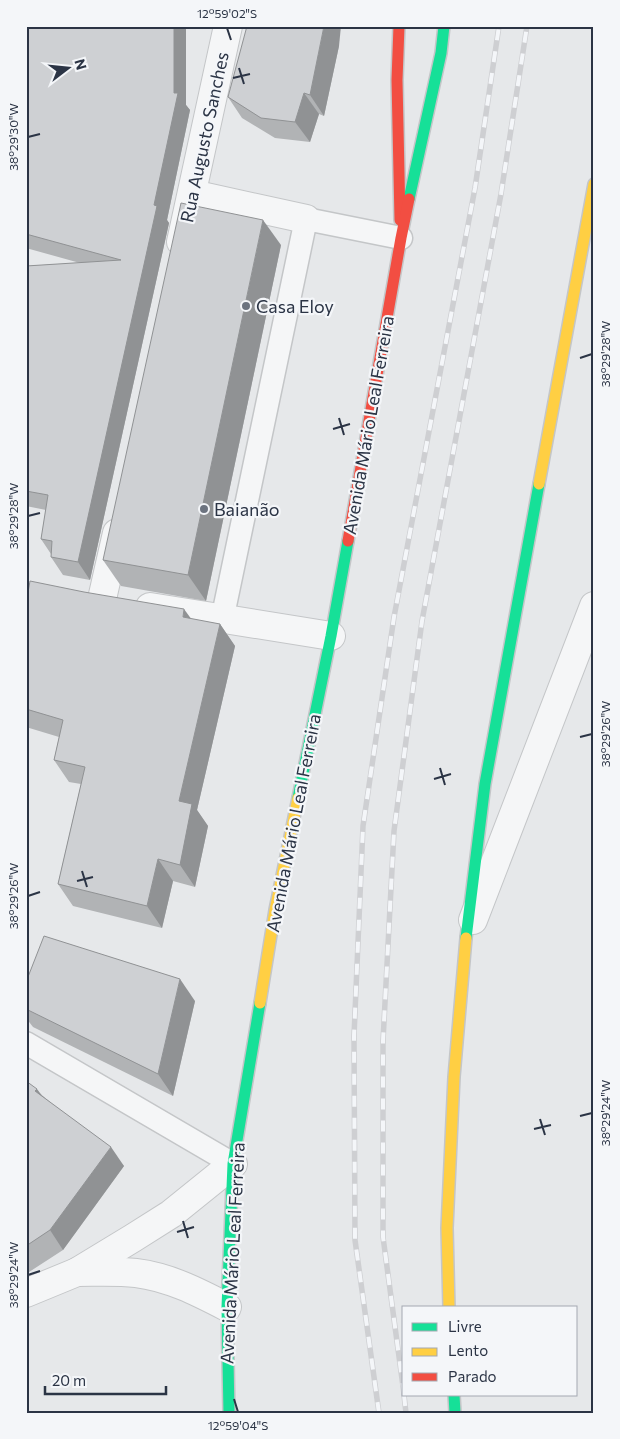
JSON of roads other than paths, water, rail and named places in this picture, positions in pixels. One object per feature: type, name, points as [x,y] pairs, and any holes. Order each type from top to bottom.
[{"type":"main road","name":"Avenida Mário Leal Ferreira","points":[[399,26],[397,150],[401,238]]},
{"type":"main road","name":"Avenida Mário Leal Ferreira","points":[[229,1413],[227,1307],[233,1164],[275,910],[331,636],[401,238],[441,53],[444,26]]},
{"type":"main road","points":[[449,1306],[447,1228],[454,1077],[464,942],[485,784],[594,184]]},
{"type":"main road","points":[[454,1396],[455,1413]]},
{"type":"street","name":"Rua Augusto Sanches","points":[[177,262],[228,26]]},
{"type":"street","points":[[192,194],[306,219]]},
{"type":"street","points":[[102,599],[121,512]]},
{"type":"street","points":[[74,593],[222,620],[331,636]]},
{"type":"street","points":[[464,942],[594,606]]},
{"type":"street","points":[[26,1294],[78,1272],[171,1214],[233,1164]]},
{"type":"street","points":[[78,1272],[136,1273],[168,1280],[198,1291],[227,1307]]},
{"type":"lane","points":[[222,620],[306,219],[401,238]]},
{"type":"lane","points":[[26,1043],[233,1164]]},
{"type":"railway","points":[[379,1413],[355,1240],[354,1036],[363,826],[394,617],[475,188],[499,26]]},
{"type":"railway","points":[[402,1379],[383,1237],[383,1041],[394,831],[422,621],[501,194],[527,26]]},
{"type":"railway","points":[[404,1396],[406,1413]]},
{"type":"place","name":"Casa Eloy","points":[[246,306]]},
{"type":"place","name":"Baianão","points":[[204,509]]}]
